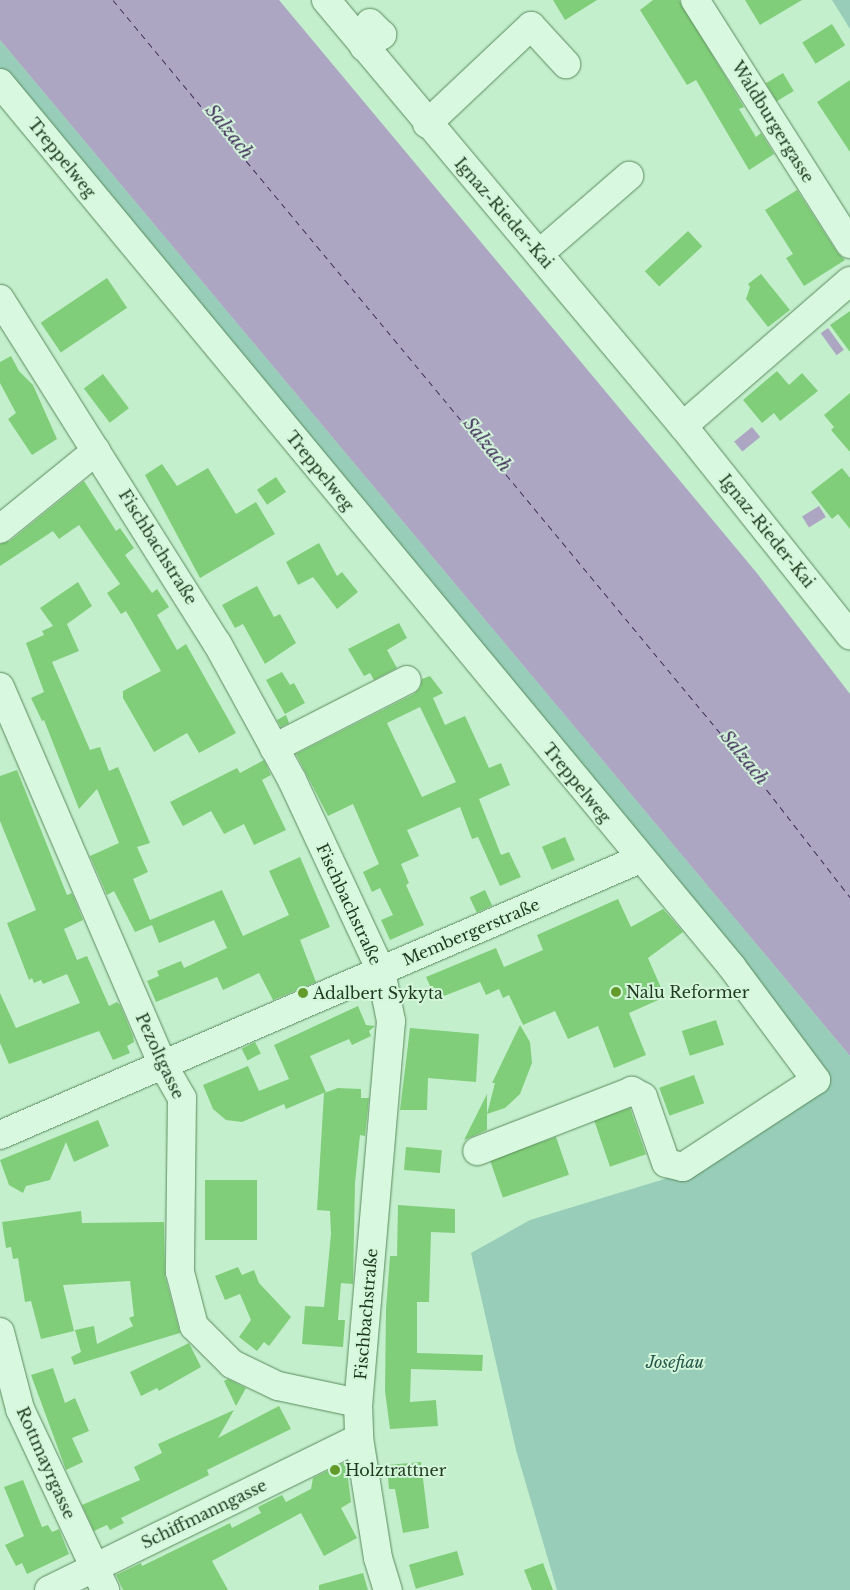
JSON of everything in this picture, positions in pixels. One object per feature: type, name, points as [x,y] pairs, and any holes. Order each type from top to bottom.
[{"type":"street","name":"Ignaz-Rieder-Kai","points":[[326,0],[367,35],[427,124],[540,253],[683,426],[850,635]]},
{"type":"street","name":"Waldburgergasse","points":[[695,0],[850,244]]},
{"type":"street","points":[[427,124],[531,26],[566,64]]},
{"type":"street","name":"Treppelweg","points":[[0,83],[640,859],[732,967],[816,1080],[683,1167],[666,1162],[643,1097],[632,1091],[477,1151]]},
{"type":"street","points":[[540,253],[629,176]]},
{"type":"street","points":[[683,426],[806,322],[850,281]]},
{"type":"street","name":"Fischbachstraße","points":[[0,299],[218,643],[292,780],[381,971],[391,1021],[358,1403],[359,1438],[378,1558],[388,1590]]},
{"type":"street","points":[[0,529],[96,451]]},
{"type":"street","points":[[274,748],[407,680]]},
{"type":"street","name":"Pezoltgasse","points":[[0,687],[163,1066],[182,1098],[180,1272],[194,1326],[232,1364],[278,1386],[358,1403]]},
{"type":"street","name":"Membergerstraße","points":[[0,1135],[640,859]]},
{"type":"street","name":"Rottmayrgasse","points":[[0,1332],[20,1409],[99,1579]]},
{"type":"street","name":"Schiffmanngasse","points":[[49,1590],[99,1579],[359,1438]]},
{"type":"green space","points":[[832,0],[850,0],[850,29]]},
{"type":"green space","name":"Josefiau","points":[[0,40],[850,1056],[850,1590],[557,1590],[516,1450],[471,1253],[530,1220],[694,1170],[822,1082],[0,76]]},
{"type":"water","name":"Salzach","points":[[0,0],[279,0],[756,572],[850,694],[850,1056],[0,40]]},
{"type":"water","points":[[828,328],[844,350],[837,355],[821,333]]},
{"type":"water","points":[[752,427],[760,437],[742,452],[734,441]]},
{"type":"water","points":[[819,506],[826,517],[809,528],[802,517]]},
{"type":"building","points":[[553,0],[597,0],[565,20]]},
{"type":"building","points":[[653,0],[679,0],[744,107],[739,109],[756,137],[761,133],[774,154],[749,170],[696,80],[687,85],[640,10]]},
{"type":"building","points":[[745,0],[802,0],[760,25]]},
{"type":"building","points":[[832,24],[845,45],[816,64],[802,43]]},
{"type":"building","points":[[783,73],[794,91],[777,101],[766,83]]},
{"type":"building","points":[[850,80],[850,152],[817,102]]},
{"type":"building","points":[[797,190],[837,252],[845,260],[804,286],[786,258],[793,254],[765,210]]},
{"type":"building","points":[[688,231],[702,246],[659,287],[645,271]]},
{"type":"building","points":[[761,274],[790,310],[768,327],[746,299],[750,287],[748,284]]},
{"type":"building","points":[[107,278],[127,308],[61,353],[41,323]]},
{"type":"building","points":[[850,311],[850,352],[830,325]]},
{"type":"building","points":[[11,356],[19,371],[33,385],[57,439],[32,455],[8,419],[16,413],[0,383],[0,362]]},
{"type":"building","points":[[777,371],[789,385],[802,373],[818,391],[780,421],[774,413],[762,423],[743,400]]},
{"type":"building","points":[[103,374],[129,408],[110,423],[84,388]]},
{"type":"building","points":[[850,393],[850,452],[831,430],[834,427],[824,415]]},
{"type":"building","points":[[162,464],[177,486],[208,468],[236,514],[256,502],[275,534],[200,578],[145,475]]},
{"type":"building","points":[[842,468],[850,478],[850,529],[838,514],[832,519],[811,492]]},
{"type":"building","points":[[276,477],[286,492],[267,505],[257,490]]},
{"type":"building","points":[[84,481],[116,531],[120,528],[134,548],[125,555],[152,593],[157,589],[169,607],[157,615],[177,650],[186,644],[236,733],[199,753],[187,733],[154,752],[123,698],[123,691],[161,671],[126,611],[121,614],[107,593],[120,584],[79,525],[59,539],[53,531],[0,566],[0,544],[10,541]]},
{"type":"building","points":[[319,543],[337,576],[342,572],[358,592],[337,609],[313,577],[298,585],[286,562]]},
{"type":"building","points":[[78,582],[92,606],[67,624],[79,651],[52,662],[90,750],[100,747],[109,771],[118,767],[150,843],[137,847],[148,872],[133,879],[150,920],[222,890],[243,936],[289,915],[269,871],[300,857],[330,927],[300,940],[316,982],[273,1000],[259,973],[223,990],[217,977],[156,1002],[147,981],[159,976],[157,971],[181,961],[184,968],[227,948],[214,920],[159,943],[152,925],[135,932],[114,891],[107,895],[90,856],[119,843],[97,789],[79,809],[44,720],[42,721],[31,698],[44,692],[26,643],[44,635],[42,631],[53,626],[40,608]]},
{"type":"building","points":[[257,586],[274,617],[280,614],[296,643],[265,664],[243,624],[235,628],[222,605]]},
{"type":"building","points":[[399,623],[407,638],[387,650],[397,668],[374,680],[370,673],[364,676],[348,649]]},
{"type":"building","points":[[282,672],[290,685],[294,683],[305,703],[285,714],[266,680]]},
{"type":"building","points":[[430,676],[443,693],[433,698],[445,725],[465,716],[489,768],[501,763],[510,785],[479,799],[501,855],[509,852],[521,877],[500,886],[478,837],[472,839],[460,807],[407,830],[419,856],[401,864],[409,883],[406,885],[424,925],[390,940],[381,920],[393,915],[380,888],[372,892],[363,872],[379,864],[353,804],[328,816],[296,754],[414,694],[420,688],[422,679]],"holes":[[[420,707],[456,782],[422,797],[387,723]]]},
{"type":"building","points":[[286,715],[289,723],[281,727],[277,720]]},
{"type":"building","points":[[264,760],[271,775],[262,780],[286,830],[254,845],[244,824],[224,834],[211,811],[183,826],[170,802],[237,768],[240,773]]},
{"type":"building","points":[[17,770],[67,895],[72,893],[83,920],[64,929],[77,960],[87,956],[109,1006],[117,1002],[120,1005],[133,1036],[134,1042],[127,1046],[130,1053],[113,1060],[99,1031],[9,1064],[0,1043],[0,993],[16,1028],[80,1003],[67,974],[43,984],[41,980],[34,983],[32,978],[29,980],[7,923],[36,910],[0,821],[0,776]]},
{"type":"building","points":[[565,837],[575,860],[552,870],[542,847]]},
{"type":"building","points":[[485,890],[492,905],[477,913],[470,897]]},
{"type":"building","points":[[618,899],[631,927],[663,909],[683,932],[648,958],[665,997],[629,1013],[646,1055],[614,1068],[598,1026],[568,1039],[555,1011],[523,1025],[509,995],[503,998],[499,989],[486,995],[480,982],[436,999],[426,977],[496,948],[504,967],[543,950],[537,935]]},
{"type":"building","points":[[358,1006],[366,1025],[375,1026],[369,1031],[371,1036],[352,1045],[349,1039],[310,1056],[326,1092],[286,1109],[284,1104],[242,1122],[226,1120],[213,1109],[203,1085],[248,1066],[259,1091],[289,1079],[274,1045]]},
{"type":"building","points":[[716,1020],[724,1045],[690,1056],[682,1031]]},
{"type":"building","points":[[520,1025],[530,1042],[532,1063],[520,1094],[505,1108],[487,1114],[495,1083],[492,1083]]},
{"type":"building","points":[[410,1028],[479,1034],[476,1082],[428,1078],[427,1110],[400,1110]]},
{"type":"building","points":[[255,1042],[261,1054],[248,1060],[242,1049]]},
{"type":"building","points":[[694,1075],[704,1103],[669,1116],[659,1088]]},
{"type":"building","points":[[338,1088],[361,1089],[361,1098],[369,1098],[365,1136],[360,1135],[355,1183],[353,1284],[341,1283],[338,1320],[345,1320],[343,1347],[302,1344],[305,1306],[324,1307],[331,1234],[330,1211],[317,1210],[324,1093]]},
{"type":"building","points":[[487,1094],[487,1130],[464,1140]]},
{"type":"building","points":[[630,1108],[646,1154],[610,1167],[594,1120]]},
{"type":"building","points":[[98,1120],[109,1146],[74,1162],[66,1142],[50,1180],[26,1186],[23,1193],[9,1185],[0,1160]]},
{"type":"building","points":[[556,1137],[569,1175],[503,1198],[490,1160]]},
{"type":"building","points":[[406,1147],[442,1150],[440,1173],[404,1170]]},
{"type":"building","points":[[205,1180],[257,1180],[257,1240],[205,1240]]},
{"type":"building","points":[[398,1205],[455,1209],[455,1233],[431,1232],[429,1302],[417,1302],[417,1353],[483,1355],[482,1371],[411,1369],[410,1402],[436,1400],[438,1426],[390,1429],[385,1391],[386,1309],[390,1256],[397,1256]]},
{"type":"building","points":[[81,1211],[82,1223],[164,1222],[165,1276],[180,1333],[74,1365],[71,1357],[81,1352],[75,1330],[94,1326],[97,1344],[133,1326],[129,1318],[134,1316],[130,1281],[63,1285],[74,1331],[41,1339],[31,1301],[25,1302],[18,1258],[13,1259],[11,1247],[6,1248],[2,1222]]},
{"type":"building","points":[[238,1267],[242,1275],[254,1270],[259,1283],[291,1317],[269,1346],[264,1342],[257,1351],[239,1337],[251,1320],[240,1294],[225,1300],[215,1276]]},
{"type":"building","points":[[189,1343],[201,1367],[159,1391],[157,1388],[141,1396],[130,1372]]},
{"type":"building","points":[[53,1368],[65,1403],[75,1398],[89,1431],[72,1438],[83,1462],[66,1470],[31,1375]]},
{"type":"building","points":[[228,1379],[246,1388],[236,1406],[224,1381]]},
{"type":"building","points":[[279,1406],[291,1429],[207,1470],[209,1475],[121,1518],[124,1523],[110,1530],[107,1525],[94,1531],[82,1505],[140,1480],[134,1467],[162,1453],[158,1444],[234,1410],[218,1438]]},
{"type":"building","points":[[346,1462],[351,1502],[341,1508],[357,1538],[324,1556],[301,1513],[212,1561],[228,1590],[123,1590],[116,1575],[141,1563],[142,1566],[230,1523],[232,1528],[261,1513],[258,1507],[282,1495],[286,1502],[311,1489],[313,1478]]},
{"type":"building","points":[[421,1462],[429,1528],[403,1533],[395,1489],[389,1489],[387,1465]]},
{"type":"building","points":[[23,1480],[42,1527],[48,1525],[52,1532],[59,1529],[69,1554],[27,1574],[22,1563],[16,1566],[5,1545],[24,1536],[4,1487]]},
{"type":"building","points":[[457,1551],[464,1575],[416,1589],[409,1565]]},
{"type":"building","points":[[543,1563],[553,1590],[532,1590],[524,1570]]},
{"type":"building","points":[[363,1573],[368,1590],[319,1590],[319,1585]]},
{"type":"ferry route","points":[[113,0],[760,781],[850,897]]},
{"type":"place","name":"Nalu Reformer","points":[[616,992]]},
{"type":"place","name":"Adalbert Sykyta","points":[[303,993]]},
{"type":"place","name":"Holztrattner","points":[[335,1470]]}]
